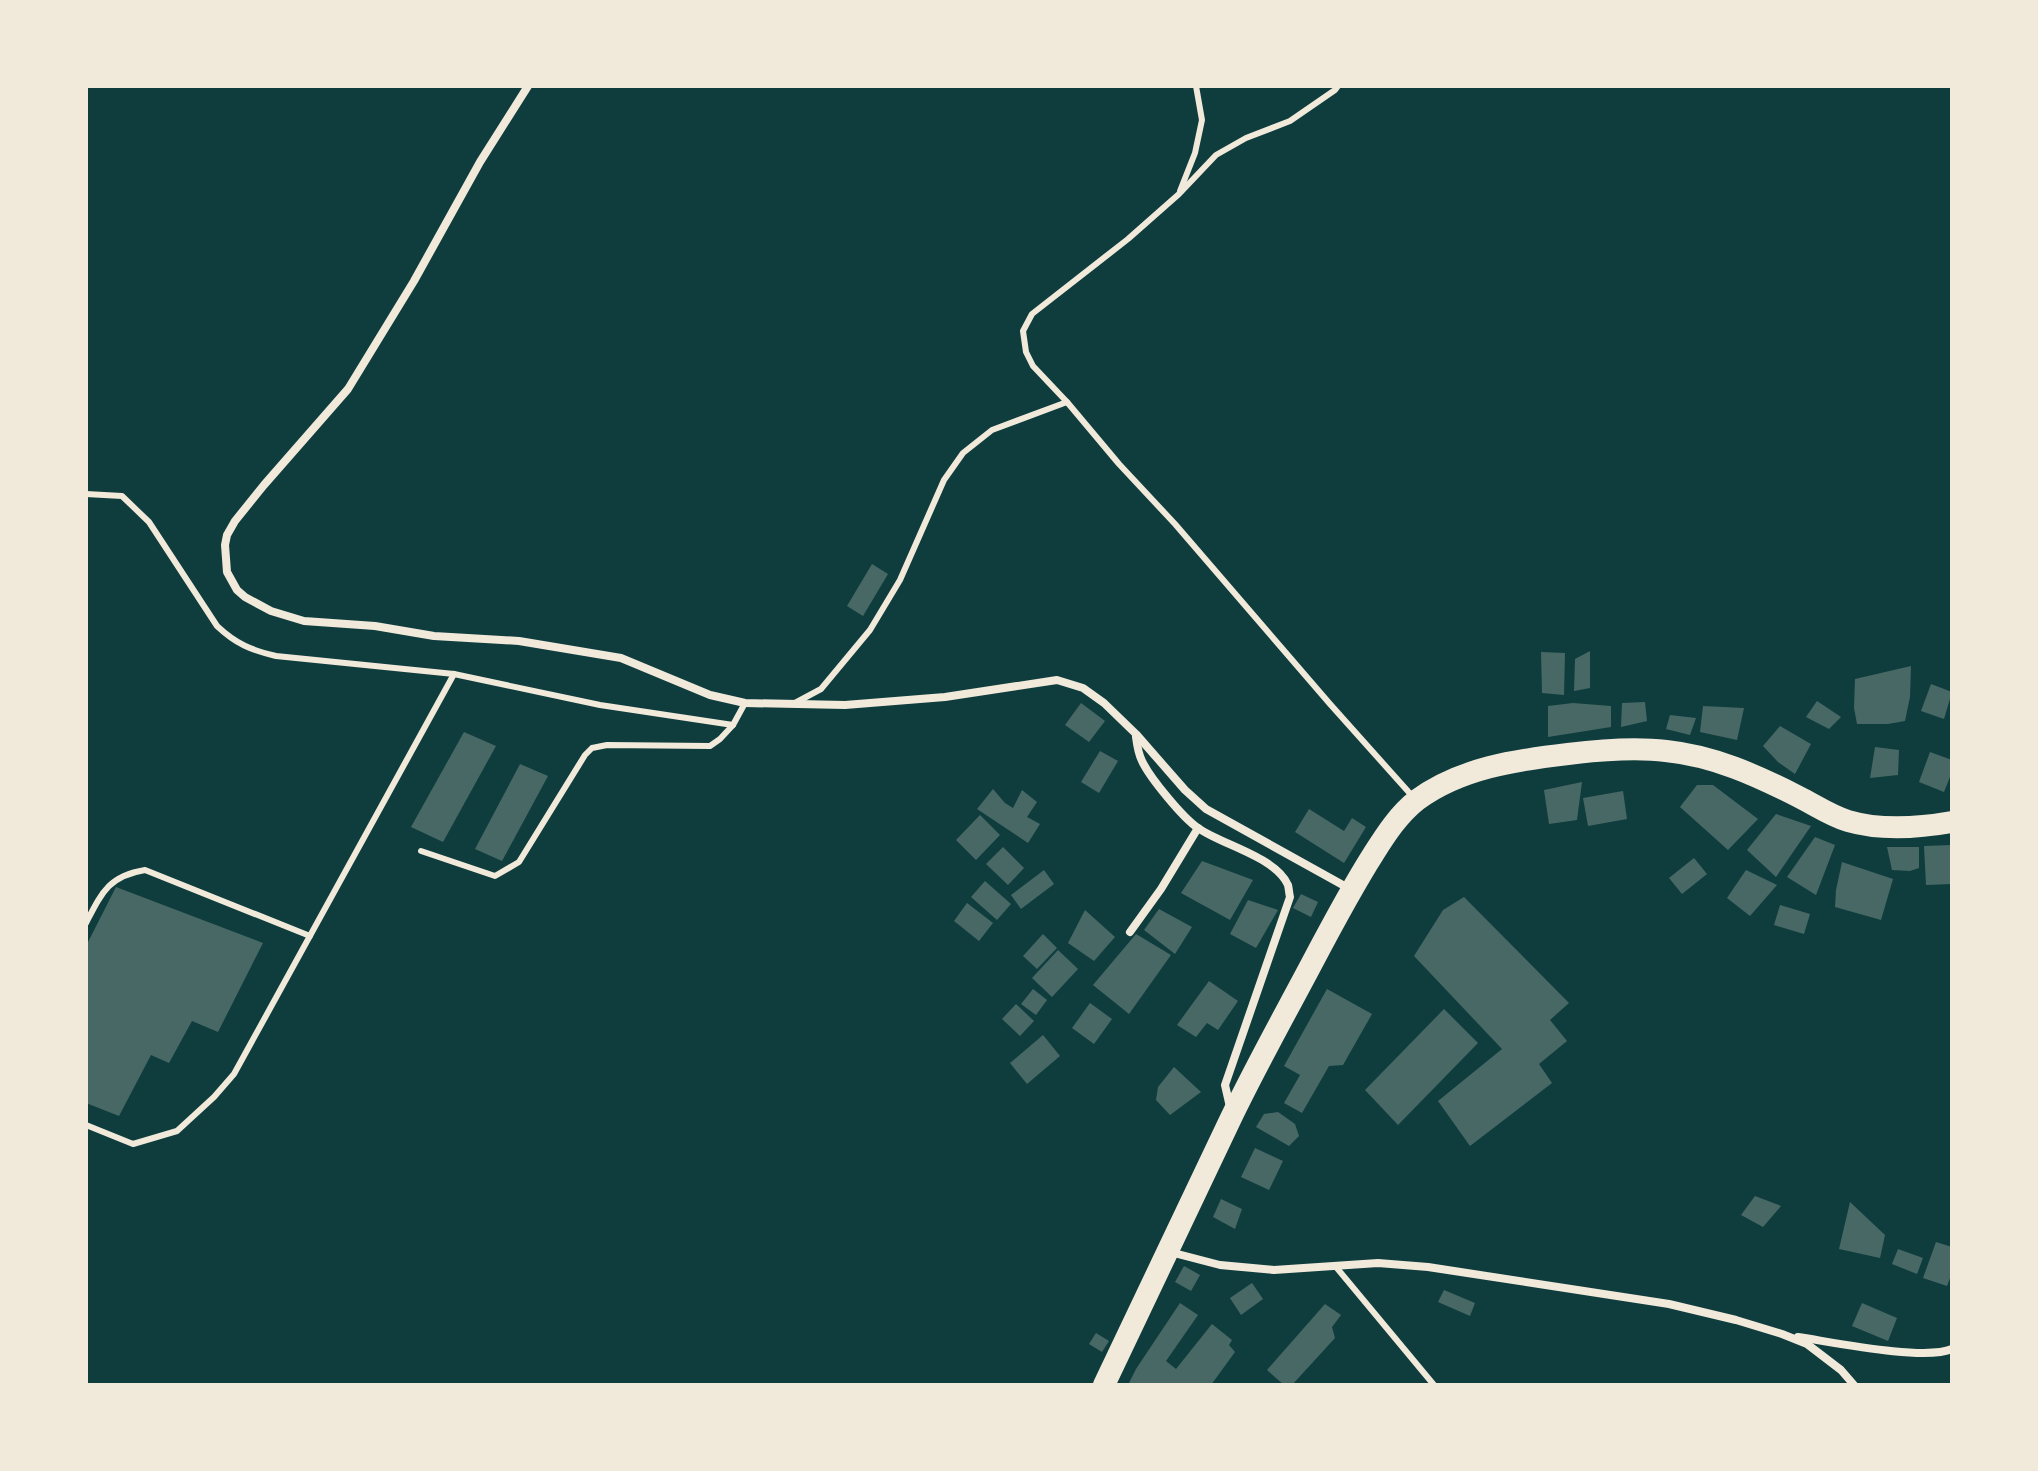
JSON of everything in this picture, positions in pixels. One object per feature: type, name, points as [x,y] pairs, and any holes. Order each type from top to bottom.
[{"type":"highway","points":[[1104,1385],[1232,1115],[1351,889],[1386,835],[1416,801],[1453,780],[1508,762],[1598,750],[1642,749],[1715,759],[1848,821],[1905,828],[1952,822]]},
{"type":"street","points":[[528,86],[480,162],[414,281],[348,389],[235,521],[225,545],[227,572],[237,590],[271,611],[304,621],[375,626],[434,636],[519,641],[621,658],[710,695],[745,703],[845,705],[945,697],[1057,680],[1083,688],[1104,703],[1206,809],[1351,889]]},
{"type":"street","points":[[1136,734],[1143,764],[1198,828],[1257,857],[1279,873],[1288,885],[1290,897],[1225,1085],[1232,1115]]},
{"type":"street","points":[[1130,932],[1161,889],[1198,828]]},
{"type":"street","points":[[1169,1251],[1220,1265],[1274,1270],[1378,1263],[1428,1267],[1669,1304],[1736,1320],[1807,1344],[1841,1370],[1854,1385]]},
{"type":"street","points":[[1782,1334],[1915,1353],[1952,1349]]},
{"type":"lane","points":[[1179,194],[1195,153],[1202,120],[1196,86]]},
{"type":"lane","points":[[1338,86],[1290,121],[1246,138],[1216,155],[1179,194],[1128,239],[1032,314],[1023,331],[1026,352],[1033,366],[1416,801]]},
{"type":"lane","points":[[790,705],[821,689],[870,630],[900,580],[944,480],[963,453],[992,430],[1067,402]]},
{"type":"lane","points":[[86,494],[122,496],[131,504],[149,522],[217,626],[231,640],[252,651],[454,674],[600,705],[733,725]]},
{"type":"lane","points":[[86,1125],[133,1144],[177,1131],[234,1074],[454,674]]},
{"type":"lane","points":[[421,851],[495,876],[519,862],[592,748],[607,745],[710,746],[733,725],[745,703]]},
{"type":"lane","points":[[86,923],[111,883],[128,873],[145,870],[310,936]]},
{"type":"lane","points":[[1336,1267],[1434,1385]]},
{"type":"building","points":[[872,564],[888,574],[863,616],[847,606]]},
{"type":"building","points":[[1590,651],[1590,688],[1574,691],[1575,659]]},
{"type":"building","points":[[1541,652],[1565,653],[1564,695],[1542,693]]},
{"type":"building","points":[[1911,666],[1905,721],[1857,724],[1855,679]]},
{"type":"building","points":[[1931,684],[1952,692],[1944,719],[1921,711]]},
{"type":"building","points":[[1817,701],[1841,717],[1829,729],[1806,717]]},
{"type":"building","points":[[1645,702],[1647,721],[1621,727],[1622,703]]},
{"type":"building","points":[[1081,703],[1105,721],[1089,742],[1065,725]]},
{"type":"building","points":[[1573,703],[1611,706],[1611,727],[1548,737],[1548,706]]},
{"type":"building","points":[[1703,706],[1744,708],[1737,740],[1700,732]]},
{"type":"building","points":[[1670,715],[1696,718],[1690,735],[1666,729]]},
{"type":"building","points":[[1780,726],[1811,744],[1795,774],[1763,746]]},
{"type":"building","points":[[464,732],[496,746],[443,842],[411,827]]},
{"type":"building","points":[[1875,747],[1899,750],[1898,775],[1870,778]]},
{"type":"building","points":[[1100,751],[1118,761],[1099,793],[1081,782]]},
{"type":"building","points":[[1930,752],[1952,760],[1952,772],[1944,792],[1919,782]]},
{"type":"building","points":[[520,764],[548,776],[502,861],[475,849]]},
{"type":"building","points":[[1582,782],[1577,820],[1549,824],[1544,790]]},
{"type":"building","points":[[1697,785],[1713,785],[1758,819],[1728,850],[1680,807]]},
{"type":"building","points":[[993,789],[1013,808],[1022,790],[1037,802],[1027,817],[1040,824],[1028,843],[977,809]]},
{"type":"building","points":[[1623,791],[1627,819],[1588,826],[1583,798]]},
{"type":"building","points":[[1309,809],[1344,831],[1352,818],[1366,827],[1344,863],[1295,832]]},
{"type":"building","points":[[1776,814],[1811,826],[1776,877],[1747,850]]},
{"type":"building","points":[[980,815],[1000,835],[976,860],[956,840]]},
{"type":"building","points":[[1815,837],[1835,845],[1816,895],[1787,877]]},
{"type":"building","points":[[1952,845],[1952,884],[1926,885],[1924,846]]},
{"type":"building","points":[[1003,847],[1024,868],[1008,885],[986,864]]},
{"type":"building","points":[[1887,847],[1919,847],[1919,868],[1892,870]]},
{"type":"building","points":[[1694,858],[1707,874],[1682,894],[1669,878]]},
{"type":"building","points":[[1202,861],[1253,880],[1230,920],[1181,893]]},
{"type":"building","points":[[1842,862],[1893,879],[1881,920],[1835,907]]},
{"type":"building","points":[[1044,870],[1054,884],[1021,909],[1011,895]]},
{"type":"building","points":[[1746,870],[1777,885],[1750,916],[1727,898]]},
{"type":"building","points":[[985,881],[1011,904],[997,920],[971,897]]},
{"type":"building","points":[[116,887],[263,943],[218,1032],[192,1021],[169,1063],[151,1055],[119,1116],[86,1103],[86,946]]},
{"type":"building","points":[[1301,894],[1318,902],[1311,917],[1293,908]]},
{"type":"building","points":[[1464,897],[1569,1003],[1550,1020],[1567,1041],[1539,1064],[1552,1083],[1470,1146],[1438,1101],[1502,1049],[1414,956],[1443,910]]},
{"type":"building","points":[[1248,900],[1278,910],[1256,948],[1230,934]]},
{"type":"building","points":[[967,903],[993,923],[979,941],[954,921]]},
{"type":"building","points":[[1780,905],[1810,914],[1804,934],[1774,925]]},
{"type":"building","points":[[1159,909],[1192,927],[1175,954],[1144,930]]},
{"type":"building","points":[[1085,910],[1115,937],[1094,961],[1068,943]]},
{"type":"building","points":[[1043,934],[1057,948],[1037,969],[1023,956]]},
{"type":"building","points":[[1136,934],[1171,955],[1129,1014],[1093,985]]},
{"type":"building","points":[[1058,950],[1078,969],[1052,997],[1032,978]]},
{"type":"building","points":[[1209,981],[1238,1001],[1218,1030],[1207,1023],[1196,1037],[1177,1025]]},
{"type":"building","points":[[1033,989],[1047,1000],[1036,1015],[1021,1004]]},
{"type":"building","points":[[1327,989],[1372,1014],[1343,1065],[1329,1066],[1302,1113],[1284,1103],[1300,1075],[1284,1066]]},
{"type":"building","points":[[1090,1003],[1112,1019],[1094,1044],[1072,1028]]},
{"type":"building","points":[[1016,1004],[1034,1021],[1020,1036],[1002,1019]]},
{"type":"building","points":[[1444,1009],[1478,1043],[1398,1125],[1365,1090]]},
{"type":"building","points":[[1043,1035],[1060,1056],[1027,1084],[1010,1063]]},
{"type":"building","points":[[1174,1067],[1201,1092],[1170,1115],[1156,1100],[1158,1087]]},
{"type":"building","points":[[1278,1112],[1295,1124],[1299,1136],[1289,1146],[1256,1127],[1264,1114]]},
{"type":"building","points":[[1255,1148],[1283,1161],[1269,1190],[1241,1177]]},
{"type":"building","points":[[1755,1196],[1781,1206],[1763,1227],[1741,1215]]},
{"type":"building","points":[[1221,1199],[1242,1209],[1235,1229],[1213,1217]]},
{"type":"building","points":[[1850,1202],[1885,1235],[1880,1258],[1839,1249]]},
{"type":"building","points":[[1936,1242],[1952,1247],[1952,1273],[1947,1286],[1923,1278]]},
{"type":"building","points":[[1898,1249],[1923,1258],[1917,1274],[1892,1264]]},
{"type":"building","points":[[1184,1266],[1200,1275],[1191,1291],[1175,1282]]},
{"type":"building","points":[[1252,1283],[1263,1299],[1241,1315],[1230,1298]]},
{"type":"building","points":[[1444,1290],[1475,1303],[1470,1316],[1438,1302]]},
{"type":"building","points":[[1180,1303],[1198,1315],[1166,1361],[1176,1369],[1212,1324],[1232,1340],[1229,1345],[1235,1352],[1211,1385],[1128,1385],[1136,1369]]},
{"type":"building","points":[[1862,1303],[1897,1318],[1888,1341],[1852,1326]]},
{"type":"building","points":[[1325,1304],[1341,1315],[1332,1327],[1335,1338],[1292,1385],[1284,1385],[1267,1370]]},
{"type":"building","points":[[1096,1333],[1109,1341],[1102,1352],[1089,1344]]}]
